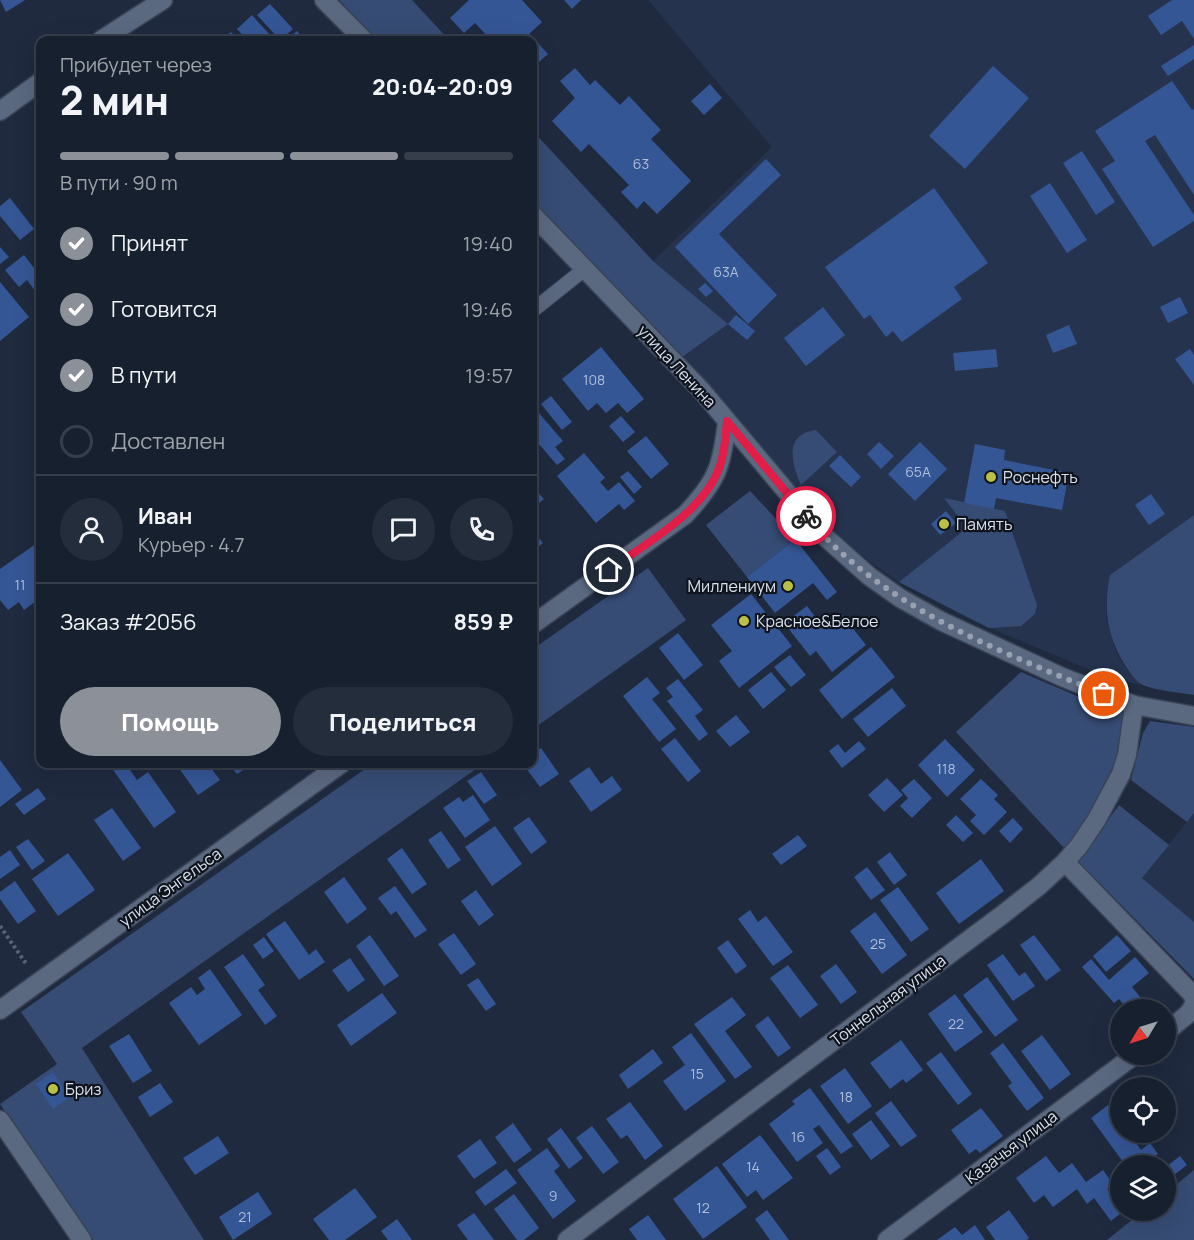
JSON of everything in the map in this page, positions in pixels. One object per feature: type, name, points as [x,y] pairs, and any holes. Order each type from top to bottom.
[{"type":"street","points":[[107,36],[163,0]]},
{"type":"street","points":[[324,0],[360,36]]},
{"type":"street","points":[[0,111],[36,85]]},
{"type":"street","name":"улица Ленина","points":[[537,219],[702,391],[823,535],[869,576],[900,598],[984,642],[1062,677],[1134,705],[1194,717]]},
{"type":"street","points":[[537,621],[685,515],[701,498],[721,464],[727,421]]},
{"type":"street","name":"Тоннельная улица","points":[[567,1240],[1002,915],[1065,862],[1097,819],[1121,774],[1127,755],[1134,705]]},
{"type":"street","name":"улица Энгельса","points":[[0,1010],[335,768]]},
{"type":"street","points":[[1065,862],[1192,994],[1194,999]]},
{"type":"street","points":[[1176,1024],[1188,1014],[1194,1005]]},
{"type":"street","name":"Казачья улица","points":[[887,1240],[1121,1065]]},
{"type":"street","points":[[0,1120],[82,1240]]},
{"type":"lane","points":[[537,306],[586,268]]},
{"type":"path","points":[[0,926],[39,982]]},
{"type":"shaded area","points":[[339,0],[412,0],[445,36],[374,36]]},
{"type":"shaded area","points":[[648,0],[1194,0],[1194,515],[1110,575],[1106,602],[1107,619],[1116,652],[1129,672],[1143,685],[1120,681],[1090,670],[969,619],[899,582],[869,561],[834,532],[815,512],[681,358],[728,324],[653,261],[772,147]]},
{"type":"shaded area","points":[[537,135],[653,261],[728,324],[681,358],[537,207]]},
{"type":"shaded area","points":[[816,430],[837,452],[801,485],[793,460],[794,444],[798,437]]},
{"type":"shaded area","points":[[750,491],[795,539],[747,577],[706,525]]},
{"type":"shaded area","points":[[944,498],[1005,511],[1037,605],[1035,614],[1021,626],[989,628],[899,582],[967,528]]},
{"type":"shaded area","points":[[1194,515],[1194,695],[1148,687],[1135,679],[1119,654],[1110,632],[1107,599],[1110,575]]},
{"type":"shaded area","points":[[648,568],[686,620],[537,726],[537,646]]},
{"type":"shaded area","points":[[1021,672],[1091,702],[1124,713],[1117,759],[1087,818],[1065,849],[956,732]]},
{"type":"shaded area","points":[[1150,721],[1194,727],[1194,813],[1187,822],[1131,780],[1143,733]]},
{"type":"shaded area","points":[[366,768],[477,768],[82,1048],[204,1240],[93,1240],[0,1104],[57,1064],[21,1012]]},
{"type":"shaded area","points":[[1119,805],[1169,845],[1142,878],[1194,922],[1194,979],[1078,861]]},
{"type":"shaded area","points":[[1194,813],[1194,922],[1142,878]]},
{"type":"shaded area","points":[[1194,1170],[1194,1240],[1107,1240],[1131,1221],[1176,1221],[1176,1185]]},
{"type":"building","points":[[0,0],[25,0],[6,12]]},
{"type":"building","points":[[469,0],[522,0],[542,22],[529,34],[531,36],[487,36],[475,23],[464,33],[450,18]]},
{"type":"building","points":[[564,0],[581,0],[572,9]]},
{"type":"building","points":[[1172,0],[1194,0],[1194,39],[1182,21],[1161,35],[1148,16]]},
{"type":"building","points":[[270,4],[293,29],[285,36],[276,36],[257,15]]},
{"type":"building","points":[[252,15],[271,36],[243,36],[237,29]]},
{"type":"building","points":[[297,31],[301,36],[291,36]]},
{"type":"building","points":[[537,42],[548,54],[537,64]]},
{"type":"building","points":[[1194,45],[1194,59],[1168,76],[1161,66]]},
{"type":"building","points":[[993,66],[1029,98],[965,169],[929,136]]},
{"type":"building","points":[[575,68],[590,85],[595,80],[620,105],[629,96],[661,130],[651,139],[691,181],[657,214],[644,201],[637,209],[621,192],[629,185],[589,144],[581,152],[552,121],[575,98],[560,81]]},
{"type":"building","points":[[1172,81],[1192,110],[1194,109],[1194,195],[1155,135],[1145,141],[1194,215],[1194,221],[1153,247],[1102,169],[1115,161],[1095,131]]},
{"type":"building","points":[[710,84],[722,98],[704,115],[691,101]]},
{"type":"building","points":[[1082,151],[1115,202],[1096,215],[1063,163]]},
{"type":"building","points":[[766,159],[781,175],[719,234],[777,295],[748,324],[675,247]]},
{"type":"building","points":[[1050,183],[1087,240],[1067,253],[1030,196]]},
{"type":"building","points":[[934,188],[988,263],[954,287],[962,299],[902,342],[893,331],[886,337],[870,315],[864,319],[825,267]]},
{"type":"building","points":[[10,198],[34,229],[20,240],[0,216],[0,206]]},
{"type":"building","points":[[0,247],[9,257],[0,264]]},
{"type":"building","points":[[24,255],[36,271],[36,292],[27,280],[19,287],[5,270]]},
{"type":"building","points":[[0,282],[29,317],[0,341]]},
{"type":"building","points":[[705,283],[713,291],[706,297],[698,289]]},
{"type":"building","points":[[1180,297],[1188,313],[1168,323],[1160,307]]},
{"type":"building","points":[[823,307],[845,335],[806,366],[784,338]]},
{"type":"building","points":[[736,315],[755,331],[747,340],[728,324]]},
{"type":"building","points":[[1069,325],[1077,344],[1053,353],[1046,335]]},
{"type":"building","points":[[601,347],[644,399],[627,413],[618,403],[606,413],[597,403],[588,411],[562,379]]},
{"type":"building","points":[[996,349],[998,367],[955,371],[953,353]]},
{"type":"building","points":[[1190,349],[1194,355],[1194,385],[1175,359]]},
{"type":"building","points":[[551,396],[572,422],[562,430],[541,404]]},
{"type":"building","points":[[537,411],[563,441],[555,447],[565,459],[557,465],[537,442]]},
{"type":"building","points":[[621,416],[635,432],[623,442],[609,426]]},
{"type":"building","points":[[646,436],[669,464],[651,479],[627,451]]},
{"type":"building","points":[[879,442],[894,456],[881,469],[867,454]]},
{"type":"building","points":[[920,442],[947,469],[915,501],[888,474]]},
{"type":"building","points":[[975,444],[1005,450],[1004,460],[1069,473],[1062,510],[996,498],[994,509],[964,503]]},
{"type":"building","points":[[584,453],[605,478],[600,482],[608,491],[619,482],[635,501],[624,510],[619,504],[596,523],[557,476]]},
{"type":"building","points":[[840,455],[861,477],[851,487],[829,466]]},
{"type":"building","points":[[628,471],[642,487],[634,494],[620,477]]},
{"type":"building","points":[[537,491],[544,499],[537,505]]},
{"type":"building","points":[[1151,494],[1165,514],[1149,525],[1135,505]]},
{"type":"building","points":[[946,511],[956,523],[940,535],[931,524]]},
{"type":"building","points":[[537,536],[543,543],[537,548]]},
{"type":"building","points":[[795,539],[837,592],[827,600],[813,583],[775,613],[747,577]]},
{"type":"building","points":[[36,544],[36,601],[24,610],[19,602],[8,610],[0,600],[0,569]]},
{"type":"building","points":[[751,594],[792,646],[739,688],[719,661],[732,651],[711,625]]},
{"type":"building","points":[[807,606],[822,626],[840,612],[866,645],[832,672],[816,651],[810,656],[784,623]]},
{"type":"building","points":[[678,633],[703,665],[684,680],[659,648]]},
{"type":"building","points":[[871,647],[895,677],[842,719],[819,690]]},
{"type":"building","points":[[790,655],[806,675],[791,687],[774,667]]},
{"type":"building","points":[[771,672],[786,690],[763,709],[748,690]]},
{"type":"building","points":[[647,677],[660,693],[652,699],[676,729],[659,742],[623,696]]},
{"type":"building","points":[[678,679],[703,710],[695,716],[708,734],[699,741],[667,701],[673,697],[666,688]]},
{"type":"building","points":[[892,688],[906,706],[868,737],[853,719]]},
{"type":"building","points":[[736,715],[750,732],[730,747],[716,731]]},
{"type":"building","points":[[675,738],[701,771],[688,782],[661,749]]},
{"type":"building","points":[[945,739],[975,770],[947,797],[918,765]]},
{"type":"building","points":[[859,741],[866,749],[842,768],[829,751],[838,744],[845,753]]},
{"type":"building","points":[[541,748],[559,774],[540,787],[526,768],[537,768],[537,750]]},
{"type":"building","points":[[0,760],[22,790],[0,807]]},
{"type":"building","points":[[589,767],[601,784],[612,776],[622,790],[591,812],[569,781]]},
{"type":"building","points":[[112,768],[129,768],[137,780],[148,772],[176,812],[154,828]]},
{"type":"building","points":[[179,768],[211,768],[220,780],[198,795]]},
{"type":"building","points":[[232,768],[246,768],[237,774]]},
{"type":"building","points":[[481,772],[497,795],[484,804],[467,781]]},
{"type":"building","points":[[887,778],[903,795],[884,812],[868,795]]},
{"type":"building","points":[[914,779],[932,798],[912,818],[900,806],[908,798],[901,790]]},
{"type":"building","points":[[981,779],[998,795],[994,799],[1007,812],[984,835],[970,821],[976,815],[960,799]]},
{"type":"building","points":[[38,788],[46,799],[24,815],[15,804]]},
{"type":"building","points":[[473,795],[490,820],[465,838],[443,808],[459,797],[463,802]]},
{"type":"building","points":[[112,808],[141,848],[123,861],[94,820]]},
{"type":"building","points":[[956,815],[973,833],[963,842],[946,825]]},
{"type":"building","points":[[529,817],[547,842],[531,854],[513,828]]},
{"type":"building","points":[[1013,818],[1023,829],[1010,843],[999,831]]},
{"type":"building","points":[[495,826],[522,864],[492,886],[465,847]]},
{"type":"building","points":[[441,831],[461,860],[448,869],[428,840]]},
{"type":"building","points":[[798,835],[807,846],[781,865],[772,854]]},
{"type":"building","points":[[28,839],[45,861],[32,870],[16,847]]},
{"type":"building","points":[[402,848],[427,884],[412,894],[387,859]]},
{"type":"building","points":[[10,850],[20,865],[0,879],[0,857]]},
{"type":"building","points":[[890,852],[907,875],[894,885],[877,862]]},
{"type":"building","points":[[68,853],[95,890],[58,916],[32,879]]},
{"type":"building","points":[[981,859],[1004,891],[959,924],[936,893]]},
{"type":"building","points":[[867,867],[885,890],[871,900],[854,877]]},
{"type":"building","points":[[344,877],[367,909],[347,924],[324,892]]},
{"type":"building","points":[[15,881],[36,911],[18,924],[0,899],[0,892]]},
{"type":"building","points":[[395,886],[427,930],[415,938],[396,911],[391,915],[378,898]]},
{"type":"building","points":[[898,887],[929,929],[911,942],[880,900]]},
{"type":"building","points":[[476,890],[494,915],[479,926],[461,901]]},
{"type":"building","points":[[750,910],[758,922],[766,916],[793,952],[773,966],[738,919]]},
{"type":"building","points":[[875,912],[907,955],[882,974],[850,931]]},
{"type":"building","points":[[285,921],[309,955],[316,949],[325,962],[299,980],[266,934]]},
{"type":"building","points":[[454,933],[476,964],[461,975],[438,944]]},
{"type":"building","points":[[370,935],[399,976],[384,986],[356,946]]},
{"type":"building","points":[[1034,935],[1061,970],[1046,981],[1020,945]]},
{"type":"building","points":[[1117,935],[1131,951],[1106,972],[1093,956]]},
{"type":"building","points":[[264,937],[274,951],[263,959],[253,945]]},
{"type":"building","points":[[728,940],[747,966],[736,974],[717,948]]},
{"type":"building","points":[[243,954],[265,985],[258,990],[277,1016],[265,1025],[224,967]]},
{"type":"building","points":[[1003,954],[1019,976],[1025,972],[1035,986],[1013,1001],[987,965]]},
{"type":"building","points":[[1135,957],[1149,973],[1132,987],[1142,999],[1110,999],[1082,967],[1091,959],[1109,980]]},
{"type":"building","points":[[350,958],[365,980],[348,992],[332,970]]},
{"type":"building","points":[[836,964],[857,992],[841,1004],[820,976]]},
{"type":"building","points":[[788,965],[818,1005],[800,1018],[770,978]]},
{"type":"building","points":[[210,969],[242,1015],[199,1045],[169,1003],[191,987],[197,995],[205,989],[198,978]]},
{"type":"building","points":[[987,977],[1018,1020],[995,1037],[963,995]]},
{"type":"building","points":[[478,978],[496,1004],[486,1011],[467,985]]},
{"type":"building","points":[[382,993],[397,1013],[351,1046],[337,1025]]},
{"type":"building","points":[[955,994],[983,1032],[955,1052],[928,1014]]},
{"type":"building","points":[[732,997],[746,1015],[725,1031],[752,1067],[735,1079],[694,1024]]},
{"type":"building","points":[[768,1016],[791,1048],[778,1057],[755,1026]]},
{"type":"building","points":[[691,1033],[726,1081],[685,1111],[663,1081],[685,1065],[672,1047]]},
{"type":"building","points":[[129,1034],[152,1071],[133,1083],[109,1046]]},
{"type":"building","points":[[1042,1035],[1071,1074],[1050,1090],[1021,1051]]},
{"type":"building","points":[[901,1040],[923,1070],[906,1083],[903,1079],[890,1089],[870,1063]]},
{"type":"building","points":[[1003,1043],[1044,1098],[1027,1111],[1008,1086],[1012,1083],[990,1053]]},
{"type":"building","points":[[653,1049],[663,1063],[628,1089],[619,1075]]},
{"type":"building","points":[[941,1052],[972,1094],[958,1105],[926,1063]]},
{"type":"building","points":[[845,1068],[872,1106],[848,1124],[820,1086]]},
{"type":"building","points":[[53,1072],[70,1097],[53,1109],[36,1084]]},
{"type":"building","points":[[160,1083],[173,1102],[150,1117],[138,1097]]},
{"type":"building","points":[[810,1088],[853,1146],[841,1154],[819,1125],[813,1129],[823,1143],[797,1162],[769,1124],[795,1104],[792,1101]]},
{"type":"building","points":[[891,1101],[917,1136],[901,1147],[875,1113]]},
{"type":"building","points":[[630,1102],[663,1146],[645,1160],[627,1135],[621,1139],[606,1119]]},
{"type":"building","points":[[1108,1105],[1110,1108],[1110,1143],[1136,1143],[1141,1150],[1150,1143],[1158,1154],[1118,1155],[1091,1118]]},
{"type":"building","points":[[981,1108],[1003,1136],[980,1153],[976,1149],[969,1154],[951,1130]]},
{"type":"building","points":[[871,1120],[890,1146],[871,1160],[852,1134]]},
{"type":"building","points":[[513,1123],[532,1150],[514,1163],[495,1137]]},
{"type":"building","points":[[592,1126],[619,1162],[603,1174],[576,1138]]},
{"type":"building","points":[[561,1128],[583,1158],[569,1169],[547,1139]]},
{"type":"building","points":[[760,1135],[793,1178],[763,1200],[756,1190],[747,1197],[722,1164]]},
{"type":"building","points":[[218,1136],[229,1153],[195,1175],[183,1158]]},
{"type":"building","points":[[480,1139],[497,1163],[474,1179],[457,1156]]},
{"type":"building","points":[[547,1148],[560,1166],[554,1171],[576,1201],[553,1219],[517,1170]]},
{"type":"building","points":[[827,1148],[841,1167],[830,1175],[816,1156]]},
{"type":"building","points":[[1046,1156],[1059,1173],[1072,1163],[1086,1182],[1103,1170],[1110,1180],[1110,1186],[1107,1189],[1110,1193],[1110,1220],[1094,1198],[1087,1204],[1077,1189],[1053,1207],[1044,1195],[1034,1203],[1016,1178]]},
{"type":"building","points":[[1180,1156],[1187,1165],[1176,1173],[1176,1159]]},
{"type":"building","points":[[717,1166],[747,1207],[703,1239],[673,1199]]},
{"type":"building","points":[[506,1169],[517,1183],[485,1206],[475,1192]]},
{"type":"building","points":[[355,1188],[377,1217],[345,1240],[329,1240],[313,1219]]},
{"type":"building","points":[[258,1192],[272,1214],[233,1240],[219,1217]]},
{"type":"building","points":[[514,1194],[539,1228],[524,1240],[517,1240],[494,1209]]},
{"type":"building","points":[[767,1210],[789,1240],[770,1240],[755,1219]]},
{"type":"building","points":[[1009,1210],[1029,1238],[1027,1240],[995,1240],[986,1227]]},
{"type":"building","points":[[474,1213],[494,1240],[468,1240],[457,1225]]},
{"type":"building","points":[[648,1215],[666,1240],[637,1240],[629,1229]]},
{"type":"building","points":[[397,1219],[412,1240],[388,1240],[381,1231]]},
{"type":"building","points":[[975,1225],[985,1240],[937,1240],[955,1227],[962,1235]]},
{"type":"way so far","points":[[806,516],[838,550],[900,598],[984,642],[1104,694]]},
{"type":"place","name":"Роснефть","points":[[991,477]]},
{"type":"place","name":"Память","points":[[944,524]]},
{"type":"place","name":"Миллениум","points":[[788,586]]},
{"type":"place","name":"Красное&Белое","points":[[744,621]]},
{"type":"place","name":"Бриз","points":[[53,1089]]},
{"type":"route","points":[[609,570],[685,515],[701,498],[721,464],[727,421],[806,516]]}]
